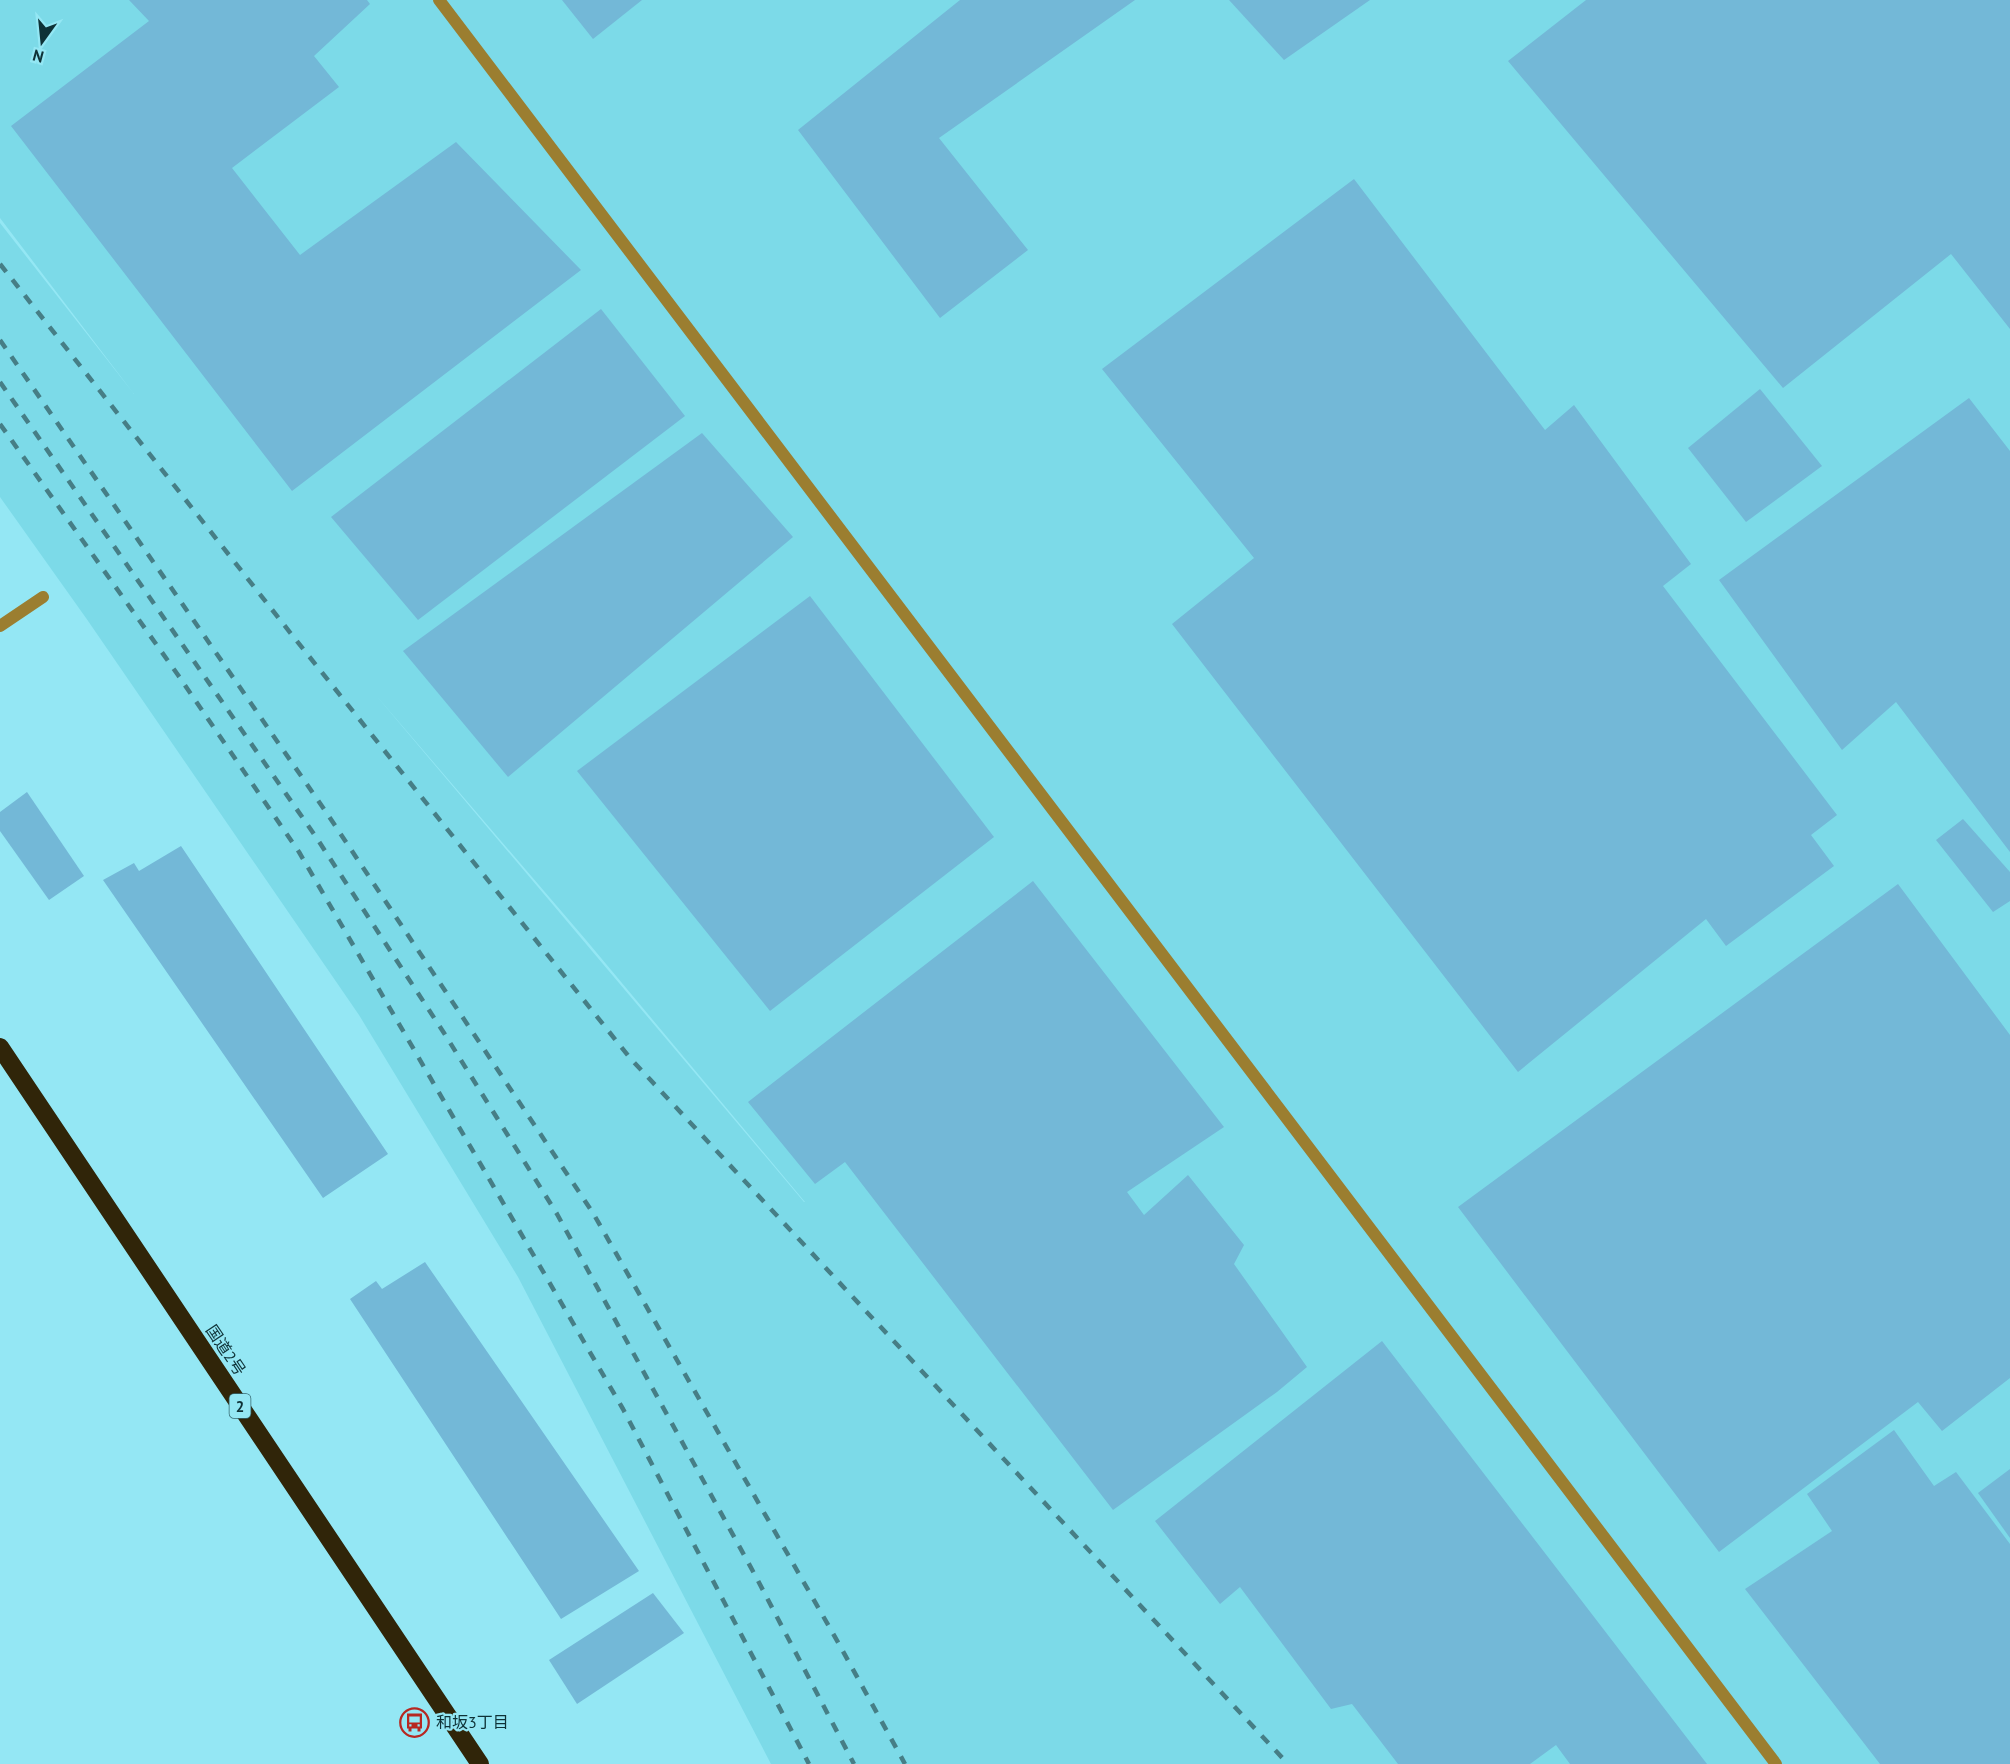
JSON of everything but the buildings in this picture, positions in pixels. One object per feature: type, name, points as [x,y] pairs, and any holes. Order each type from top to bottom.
[{"type":"highway","name":"国道2号","points":[[0,1047],[480,1764]]},
{"type":"street","points":[[439,0],[1776,1764]]},
{"type":"street","points":[[0,626],[43,597]]},
{"type":"shaded area","points":[[0,0],[2010,0],[2010,1764],[771,1764],[518,1277],[359,1015],[0,497],[0,223],[134,394],[0,218]],"holes":[[[374,693],[586,940],[805,1202]]]},
{"type":"railway","points":[[0,264],[292,635],[630,1058],[1288,1764]]},
{"type":"railway","points":[[0,340],[326,812],[593,1213],[905,1764]]},
{"type":"railway","points":[[0,382],[316,837],[444,1033],[557,1214],[755,1575],[854,1764]]},
{"type":"railway","points":[[0,424],[178,675],[299,852],[623,1409],[809,1764]]},
{"type":"place","name":"和坂3丁目","points":[[415,1722]]}]
